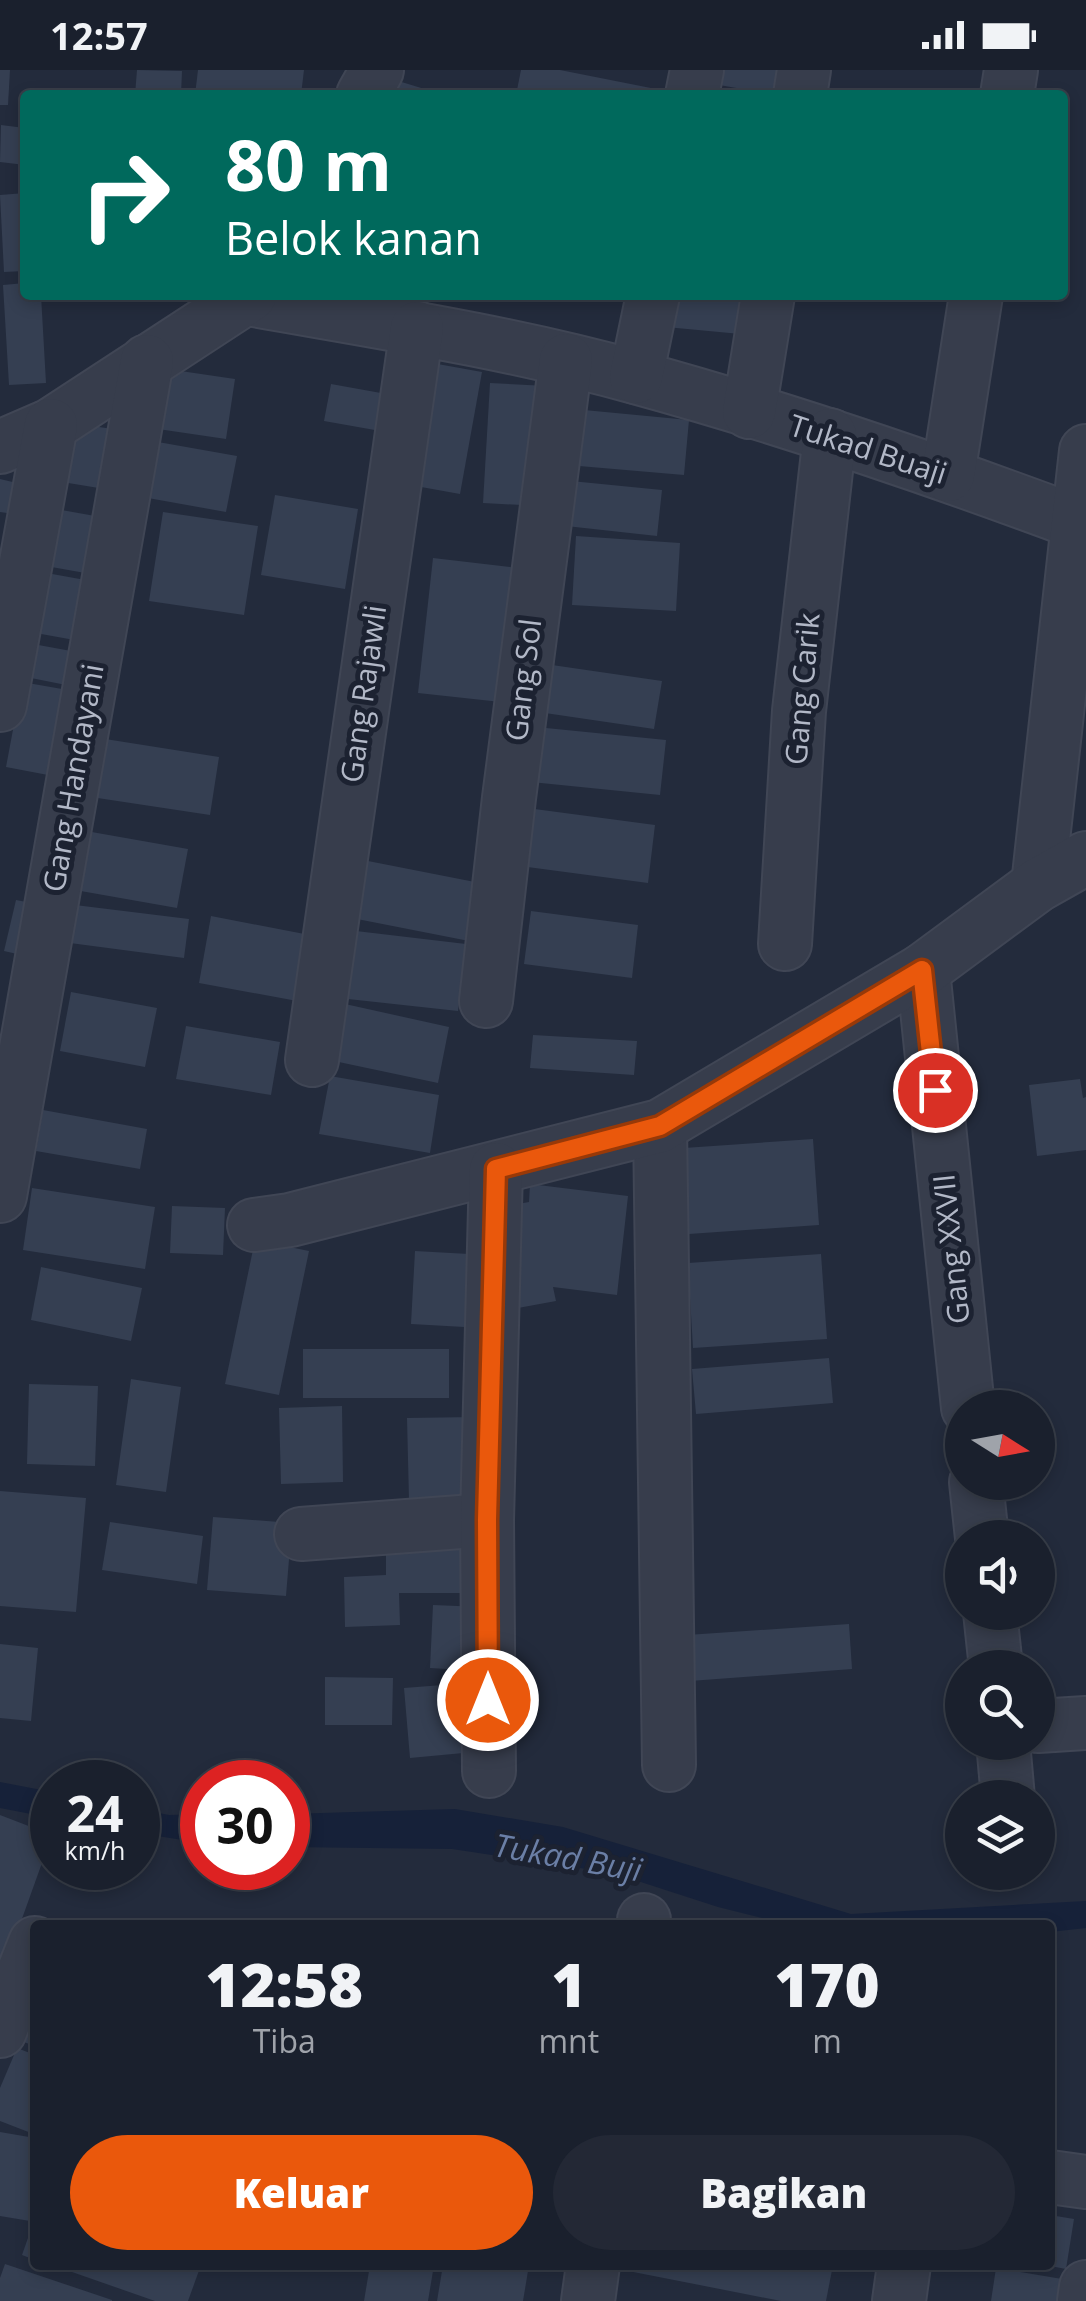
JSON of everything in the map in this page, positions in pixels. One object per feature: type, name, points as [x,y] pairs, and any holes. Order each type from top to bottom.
[{"type":"street","points":[[0,447],[51,426],[244,300]]},
{"type":"street","name":"Tukad Buaji","points":[[265,300],[417,328],[636,377],[830,435],[1076,522]]},
{"type":"street","points":[[636,377],[651,300]]},
{"type":"street","points":[[749,412],[767,300]]},
{"type":"street","points":[[948,475],[975,300]]},
{"type":"street","name":"Gang Rajawli","points":[[312,1060],[417,328]]},
{"type":"street","name":"Gang Handayani","points":[[0,1196],[148,360]]},
{"type":"street","name":"Gang Sol","points":[[486,1001],[566,360]]},
{"type":"street","points":[[0,704],[51,426]]},
{"type":"street","name":"Gang Carik","points":[[786,944],[798,711],[830,435]]},
{"type":"street","points":[[1038,885],[1086,450]]},
{"type":"street","points":[[254,1225],[290,1220],[660,1126],[922,970],[1038,885],[1086,858]]},
{"type":"street","name":"Gang XXVII","points":[[922,970],[966,1390]]},
{"type":"street","points":[[660,1126],[669,1765]]},
{"type":"street","points":[[488,1771],[487,1520],[496,1169]]},
{"type":"street","points":[[301,1534],[487,1520]]},
{"type":"street","points":[[1055,1725],[1086,1722]]},
{"type":"street","points":[[0,2031],[30,1955]]},
{"type":"street","points":[[1055,2178],[1086,2182]]},
{"type":"street","points":[[588,2301],[592,2270]]},
{"type":"street","points":[[899,2301],[903,2270]]},
{"type":"street","points":[[1084,2301],[1086,2287]]},
{"type":"water","points":[[0,1782],[30,1788],[30,1814],[0,1808]]},
{"type":"water","name":"Tukad Buji","points":[[455,1809],[563,1827],[851,1914],[1086,1901],[1086,1928],[1055,1931],[1055,1920],[770,1920],[613,1873],[452,1849],[310,1847],[310,1813]]},
{"type":"water","points":[[160,1813],[180,1815],[180,1840],[160,1836]]},
{"type":"building","points":[[0,70],[10,70],[8,105],[0,105]]},
{"type":"building","points":[[137,70],[182,71],[181,90],[135,90]]},
{"type":"building","points":[[198,70],[304,70],[302,90],[196,90]]},
{"type":"building","points":[[521,70],[560,70],[661,90],[517,90]]},
{"type":"building","points":[[722,70],[783,70],[779,90],[719,85]]},
{"type":"building","points":[[395,80],[428,90],[392,90]]},
{"type":"building","points":[[1,125],[20,127],[20,164],[0,162]]},
{"type":"building","points":[[20,193],[20,271],[4,272],[0,195]]},
{"type":"building","points":[[20,283],[20,300],[41,300],[46,383],[9,385],[3,285]]},
{"type":"building","points":[[384,300],[420,300],[417,310]]},
{"type":"building","points":[[669,300],[754,300],[751,335],[666,327]]},
{"type":"building","points":[[421,361],[482,372],[460,494],[399,483]]},
{"type":"building","points":[[167,369],[235,379],[226,439],[158,429]]},
{"type":"building","points":[[490,383],[547,386],[540,506],[483,503]]},
{"type":"building","points":[[331,384],[392,395],[386,432],[324,421]]},
{"type":"building","points":[[584,410],[689,420],[684,475],[579,466]]},
{"type":"building","points":[[59,421],[126,431],[117,491],[50,480]]},
{"type":"building","points":[[158,442],[237,456],[226,512],[148,498]]},
{"type":"building","points":[[0,479],[21,484],[14,514],[0,512]]},
{"type":"building","points":[[571,481],[662,490],[657,536],[566,526]]},
{"type":"building","points":[[275,495],[358,509],[345,589],[261,575]]},
{"type":"building","points":[[39,506],[112,519],[102,576],[29,563]]},
{"type":"building","points":[[163,512],[258,526],[244,615],[149,601]]},
{"type":"building","points":[[576,536],[680,543],[676,611],[572,605]]},
{"type":"building","points":[[433,558],[526,569],[511,703],[418,693]]},
{"type":"building","points":[[30,570],[102,583],[91,643],[19,630]]},
{"type":"building","points":[[33,644],[82,653],[76,687],[26,677]]},
{"type":"building","points":[[552,665],[662,681],[654,729],[545,713]]},
{"type":"building","points":[[22,682],[85,693],[69,779],[6,767]]},
{"type":"building","points":[[536,727],[666,740],[660,795],[531,782]]},
{"type":"building","points":[[99,738],[219,757],[210,815],[91,797]]},
{"type":"building","points":[[527,808],[655,825],[648,883],[520,866]]},
{"type":"building","points":[[86,831],[188,849],[177,908],[75,890]]},
{"type":"building","points":[[368,861],[480,883],[469,941],[357,919]]},
{"type":"building","points":[[16,900],[42,905],[30,957],[4,951]]},
{"type":"building","points":[[75,905],[189,919],[184,958],[70,943]]},
{"type":"building","points":[[531,911],[638,925],[632,978],[524,964]]},
{"type":"building","points":[[211,916],[320,937],[308,1003],[199,983]]},
{"type":"building","points":[[356,931],[466,944],[458,1011],[348,999]]},
{"type":"building","points":[[71,992],[157,1008],[145,1067],[60,1051]]},
{"type":"building","points":[[345,1004],[449,1027],[438,1083],[334,1061]]},
{"type":"building","points":[[186,1026],[280,1042],[271,1095],[176,1079]]},
{"type":"building","points":[[533,1035],[637,1041],[634,1075],[530,1068]]},
{"type":"building","points":[[330,1076],[439,1095],[430,1153],[319,1134]]},
{"type":"building","points":[[1080,1079],[1083,1098],[1086,1097],[1086,1150],[1037,1156],[1029,1085]]},
{"type":"building","points":[[43,1110],[147,1129],[140,1169],[36,1151]]},
{"type":"building","points":[[813,1139],[819,1225],[689,1234],[684,1148]]},
{"type":"building","points":[[530,1184],[628,1196],[617,1295],[553,1287],[556,1301],[518,1308],[501,1207],[529,1202]]},
{"type":"building","points":[[32,1188],[155,1207],[145,1269],[23,1250]]},
{"type":"building","points":[[172,1206],[225,1208],[223,1255],[170,1253]]},
{"type":"building","points":[[255,1240],[309,1251],[279,1395],[225,1384]]},
{"type":"building","points":[[415,1251],[487,1255],[482,1328],[411,1324]]},
{"type":"building","points":[[821,1254],[827,1339],[693,1348],[688,1263]]},
{"type":"building","points":[[41,1267],[142,1288],[131,1341],[31,1320]]},
{"type":"building","points":[[303,1349],[449,1349],[449,1398],[303,1398]]},
{"type":"building","points":[[829,1358],[833,1403],[696,1414],[692,1369]]},
{"type":"building","points":[[131,1379],[181,1387],[166,1492],[116,1485]]},
{"type":"building","points":[[29,1384],[98,1386],[95,1466],[27,1464]]},
{"type":"building","points":[[342,1406],[343,1482],[281,1484],[279,1408]]},
{"type":"building","points":[[475,1417],[477,1498],[409,1500],[407,1418]]},
{"type":"building","points":[[0,1491],[86,1498],[76,1612],[0,1606]]},
{"type":"building","points":[[213,1517],[292,1523],[286,1596],[207,1590]]},
{"type":"building","points":[[110,1522],[203,1536],[197,1584],[102,1570]]},
{"type":"building","points":[[386,1535],[474,1535],[474,1593],[399,1593],[400,1625],[345,1627],[344,1577],[386,1575]]},
{"type":"building","points":[[433,1605],[482,1607],[479,1671],[430,1668]]},
{"type":"building","points":[[849,1624],[852,1669],[690,1681],[687,1635]]},
{"type":"building","points":[[0,1644],[38,1648],[31,1721],[0,1718]]},
{"type":"building","points":[[325,1677],[393,1678],[392,1725],[325,1725]]},
{"type":"building","points":[[468,1683],[474,1752],[410,1758],[404,1688]]},
{"type":"building","points":[[0,1815],[30,1827],[32,1890],[0,1980]]},
{"type":"building","points":[[30,2011],[30,2044],[18,2040]]},
{"type":"building","points":[[17,2048],[30,2053],[30,2133],[0,2121],[0,2088]]},
{"type":"building","points":[[0,2132],[30,2137],[30,2221],[0,2216]]},
{"type":"building","points":[[1055,2216],[1074,2219],[1066,2269],[1055,2267]]},
{"type":"building","points":[[30,2232],[30,2258],[22,2255]]},
{"type":"building","points":[[5,2264],[112,2301],[0,2301],[0,2278]]},
{"type":"building","points":[[66,2270],[199,2270],[188,2301],[155,2301]]},
{"type":"building","points":[[369,2270],[433,2270],[428,2301],[364,2301]]},
{"type":"building","points":[[442,2270],[528,2270],[523,2301],[437,2301]]},
{"type":"building","points":[[623,2270],[832,2270],[826,2301],[781,2301]]},
{"type":"building","points":[[996,2270],[1068,2280],[1065,2301],[991,2301]]},
{"type":"route","points":[[488,1700],[487,1520],[496,1169],[660,1126],[922,970],[935,1090]]}]
